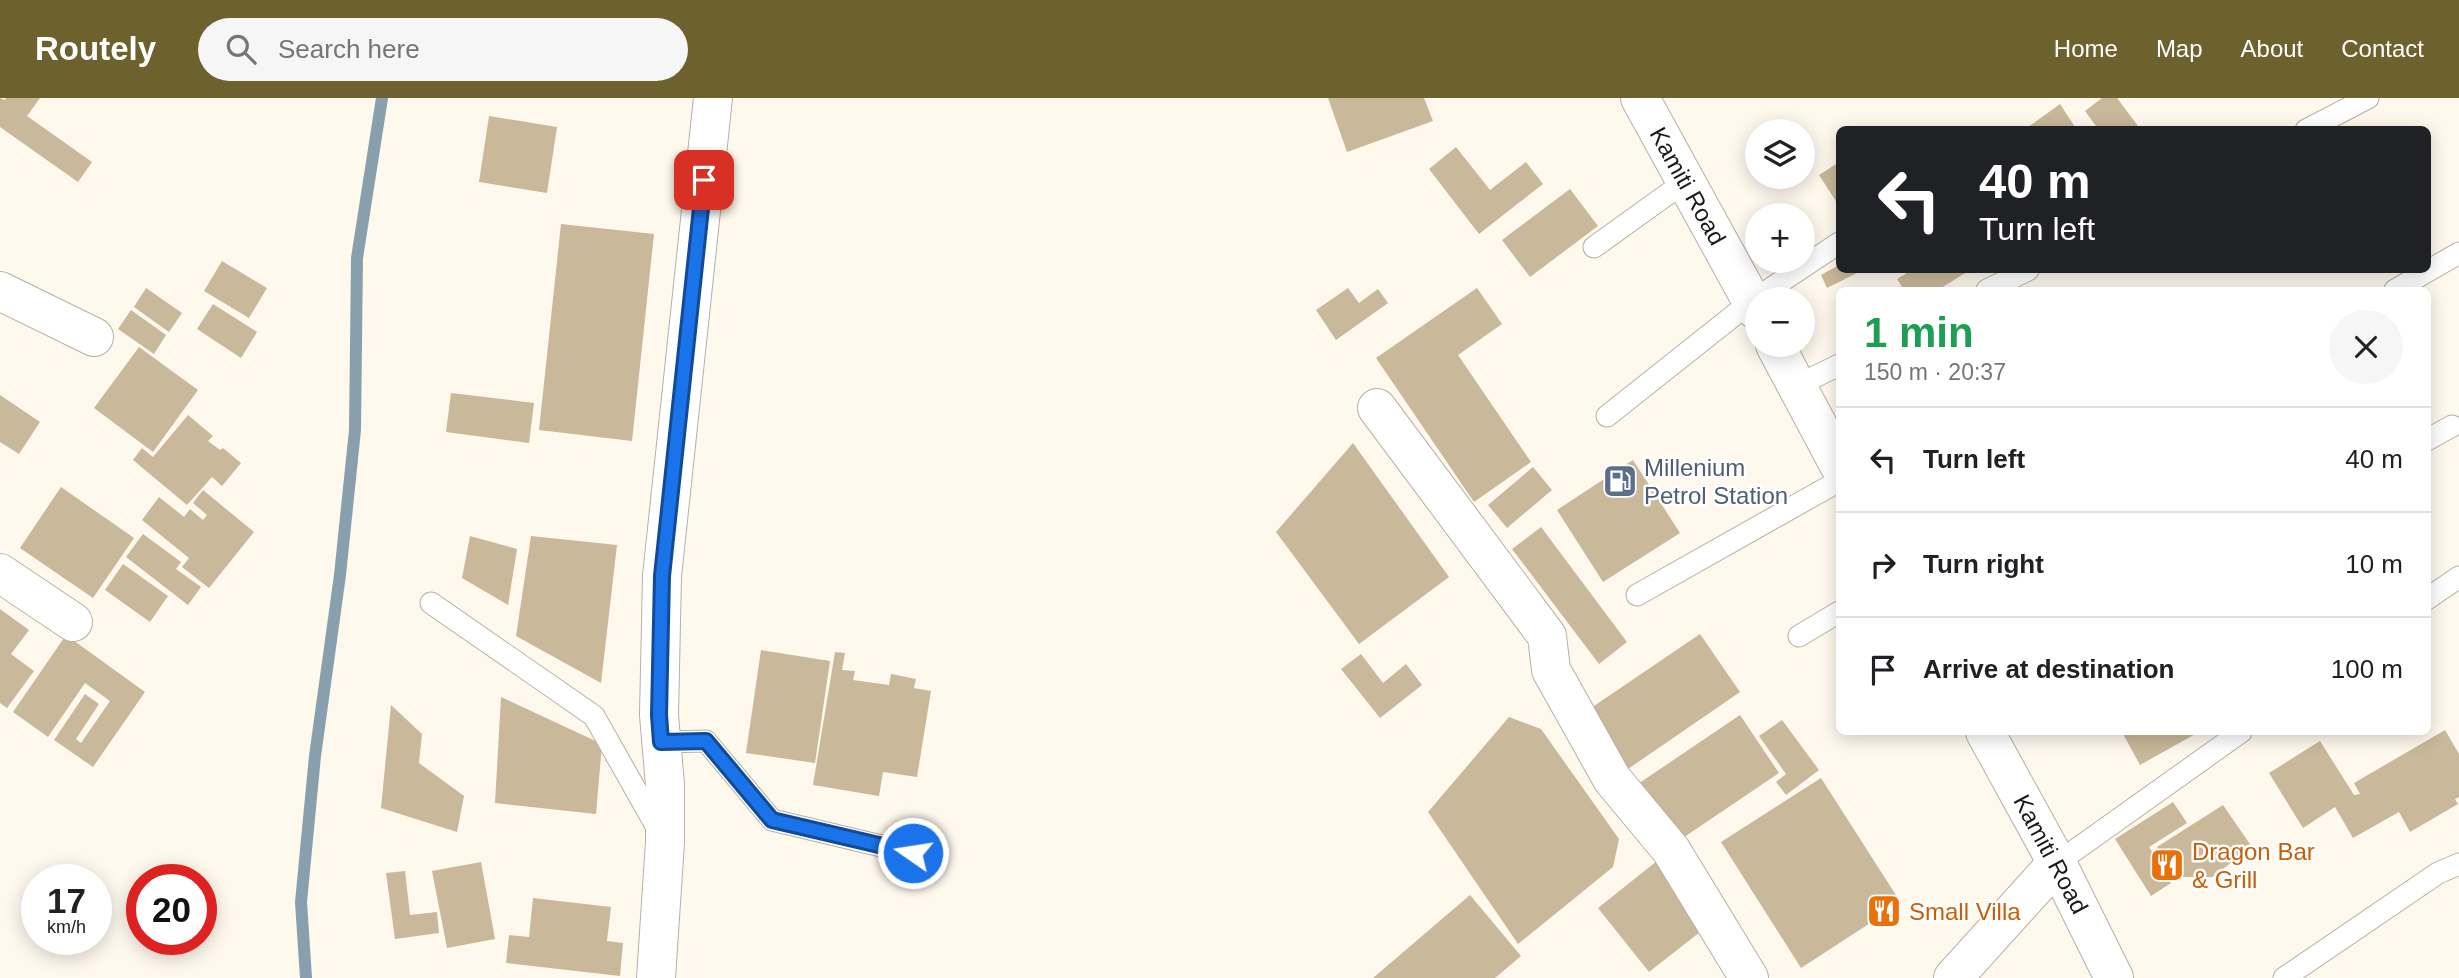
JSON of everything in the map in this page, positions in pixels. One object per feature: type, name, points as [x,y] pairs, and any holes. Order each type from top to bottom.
[{"type":"street","points":[[656,978],[665,842],[659,715],[662,576],[713,98]]},
{"type":"street","name":"Kamiti Road","points":[[1640,98],[1745,289]]},
{"type":"street","points":[[0,291],[94,337]]},
{"type":"street","points":[[1781,357],[1836,459]]},
{"type":"street","points":[[1377,408],[1547,636],[1551,670],[1612,779],[1671,850],[1749,978]]},
{"type":"street","points":[[0,573],[73,622]]},
{"type":"street","name":"Kamiti Road","points":[[1987,735],[2057,863],[2114,978]]},
{"type":"street","points":[[1954,978],[2057,863]]},
{"type":"lane","points":[[2314,126],[2368,98]]},
{"type":"lane","points":[[1594,247],[1686,181]]},
{"type":"lane","points":[[1780,287],[1836,245]]},
{"type":"lane","points":[[2431,269],[2459,253]]},
{"type":"lane","points":[[1993,287],[2022,273]]},
{"type":"lane","points":[[2400,287],[2424,273]]},
{"type":"lane","points":[[1608,416],[1745,313]]},
{"type":"lane","points":[[1796,386],[1836,366]]},
{"type":"lane","points":[[2431,438],[2452,426]]},
{"type":"lane","points":[[1637,595],[1836,483]]},
{"type":"lane","points":[[2431,596],[2459,576]]},
{"type":"lane","points":[[431,603],[594,716],[665,842]]},
{"type":"lane","points":[[1799,636],[1836,614]]},
{"type":"lane","points":[[2057,863],[2237,735]]},
{"type":"lane","points":[[661,742],[706,741],[772,820],[936,859]]},
{"type":"lane","points":[[2284,978],[2438,873],[2459,864]]},
{"type":"building","points":[[0,98],[40,98],[27,116],[92,162],[78,182],[0,127]]},
{"type":"building","points":[[1328,98],[1424,98],[1433,121],[1347,152]]},
{"type":"building","points":[[2102,98],[2117,98],[2138,126],[2096,126],[2085,111]]},
{"type":"building","points":[[2060,104],[2074,126],[2030,126]]},
{"type":"building","points":[[489,116],[557,127],[547,193],[479,182]]},
{"type":"building","points":[[1456,147],[1490,190],[1526,162],[1543,184],[1479,234],[1429,169]]},
{"type":"building","points":[[1836,164],[1836,201],[1819,175]]},
{"type":"building","points":[[1570,189],[1598,226],[1530,277],[1502,240]]},
{"type":"building","points":[[561,224],[654,234],[632,441],[539,430]]},
{"type":"building","points":[[222,261],[267,288],[249,318],[204,291]]},
{"type":"building","points":[[1836,267],[1836,273],[1857,273],[1827,288],[1821,275]]},
{"type":"building","points":[[1907,273],[1965,273],[1943,287],[1902,287],[1897,279]]},
{"type":"building","points":[[146,288],[182,313],[169,332],[134,307]]},
{"type":"building","points":[[1348,288],[1359,303],[1378,289],[1388,303],[1336,340],[1316,310]]},
{"type":"building","points":[[1477,288],[1502,324],[1458,355],[1531,462],[1474,502],[1376,358]]},
{"type":"building","points":[[213,304],[257,332],[241,358],[197,329]]},
{"type":"building","points":[[131,310],[166,335],[154,354],[118,329]]},
{"type":"building","points":[[139,347],[198,390],[153,452],[94,408]]},
{"type":"building","points":[[451,393],[534,403],[529,443],[446,432]]},
{"type":"building","points":[[0,395],[40,422],[19,454],[0,442]]},
{"type":"building","points":[[188,415],[213,436],[208,441],[220,450],[223,448],[241,463],[222,486],[212,477],[187,505],[133,460],[142,448],[153,457]]},
{"type":"building","points":[[1353,443],[1449,577],[1359,644],[1276,532]]},
{"type":"building","points":[[1633,460],[1680,533],[1603,582],[1557,510]]},
{"type":"building","points":[[1533,467],[1552,490],[1507,528],[1488,505]]},
{"type":"building","points":[[61,487],[134,538],[93,598],[20,548]]},
{"type":"building","points":[[203,490],[254,532],[209,588],[182,567],[189,558],[142,520],[159,497],[184,517],[190,509],[203,520],[207,515],[193,503]]},
{"type":"building","points":[[1541,527],[1627,642],[1599,664],[1512,549]]},
{"type":"building","points":[[143,534],[181,562],[176,569],[201,587],[188,605],[126,557]]},
{"type":"building","points":[[470,536],[517,549],[508,605],[462,578]]},
{"type":"building","points":[[531,536],[617,545],[601,683],[516,636]]},
{"type":"building","points":[[123,564],[168,596],[150,622],[105,590]]},
{"type":"building","points":[[0,609],[29,630],[11,654],[34,671],[7,708],[0,703]]},
{"type":"building","points":[[1700,634],[1740,692],[1628,769],[1588,710]]},
{"type":"building","points":[[66,635],[145,692],[93,767],[54,740],[85,694],[99,704],[76,739],[81,743],[110,701],[85,683],[48,737],[13,712]]},
{"type":"building","points":[[761,650],[830,661],[815,763],[746,753]]},
{"type":"building","points":[[835,652],[845,653],[842,670],[855,671],[853,680],[889,685],[891,674],[916,679],[914,688],[931,691],[917,777],[883,772],[879,796],[813,785]]},
{"type":"building","points":[[1361,654],[1383,683],[1406,664],[1422,685],[1380,718],[1341,669]]},
{"type":"building","points":[[501,697],[602,744],[596,814],[495,803]]},
{"type":"building","points":[[391,705],[422,734],[419,763],[464,796],[457,832],[381,808]]},
{"type":"building","points":[[1740,715],[1779,773],[1671,846],[1632,788]]},
{"type":"building","points":[[1509,717],[1541,729],[1619,839],[1613,867],[1518,944],[1428,812]]},
{"type":"building","points":[[1782,720],[1819,770],[1786,795],[1776,782],[1786,774],[1759,736]]},
{"type":"building","points":[[2445,730],[2459,754],[2459,797],[2455,799],[2458,804],[2410,832],[2399,812],[2353,838],[2335,807],[2303,828],[2269,773],[2320,741],[2354,795],[2360,794],[2354,783]]},
{"type":"building","points":[[2124,735],[2194,735],[2140,765]]},
{"type":"building","points":[[1821,778],[1901,903],[1801,968],[1721,842]]},
{"type":"building","points":[[2173,802],[2187,823],[2149,847],[2171,883],[2151,896],[2115,839]]},
{"type":"building","points":[[2223,805],[2252,847],[2212,877],[2173,877],[2157,847]]},
{"type":"building","points":[[1662,857],[1714,921],[1649,972],[1598,908]]},
{"type":"building","points":[[481,862],[495,939],[447,948],[432,871]]},
{"type":"building","points":[[405,871],[410,915],[437,912],[439,933],[395,939],[386,873]]},
{"type":"building","points":[[1470,895],[1521,956],[1495,978],[1373,978]]},
{"type":"building","points":[[533,898],[611,907],[607,941],[623,943],[620,976],[506,963],[509,935],[529,937]]},
{"type":"waterway","points":[[306,978],[301,902],[315,756],[340,575],[355,430],[357,258],[382,98]]},
{"type":"place","name":"Millenium Petrol Station","points":[[1620,481]]},
{"type":"place","name":"Dragon Bar & Grill","points":[[2167,865]]},
{"type":"place","name":"Small Villa","points":[[1884,911]]},
{"type":"route","points":[[704,180],[662,576],[659,715],[661,742],[706,741],[772,820],[913,853]]}]
